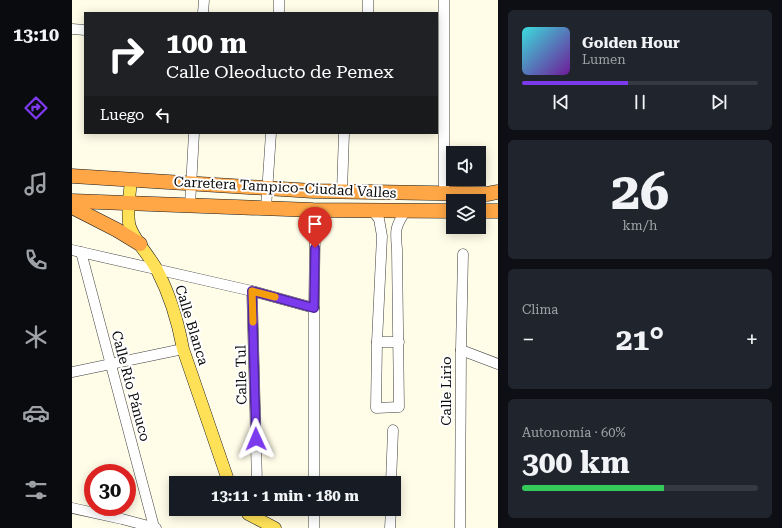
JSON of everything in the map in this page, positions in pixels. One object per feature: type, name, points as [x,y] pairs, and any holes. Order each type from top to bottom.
[{"type":"highway","name":"Carretera Tampico-Ciudad Valles","points":[[72,176],[342,192],[487,194],[498,192]]},
{"type":"highway","points":[[72,200],[266,208],[446,211]]},
{"type":"highway","points":[[72,207],[104,223],[140,244]]},
{"type":"highway","points":[[486,211],[498,211]]},
{"type":"main road","name":"Calle Blanca","points":[[130,180],[129,223],[133,235],[157,270],[170,299],[180,330],[183,349],[227,476]]},
{"type":"main road","points":[[260,516],[275,528]]},
{"type":"street","points":[[203,12],[204,0]]},
{"type":"street","points":[[279,0],[279,12]]},
{"type":"street","points":[[368,0],[368,12]]},
{"type":"street","points":[[444,0],[441,34],[444,193]]},
{"type":"street","points":[[72,29],[84,30]]},
{"type":"street","points":[[190,205],[190,183],[194,134]]},
{"type":"street","points":[[266,208],[271,134]]},
{"type":"street","points":[[342,192],[344,134]]},
{"type":"street","points":[[372,210],[379,219],[382,227],[376,408],[399,407],[398,270],[396,235],[397,226],[406,210]]},
{"type":"street","points":[[314,476],[315,233]]},
{"type":"street","points":[[77,251],[252,291],[314,308]]},
{"type":"street","name":"Calle Río Pánuco","points":[[77,251],[111,364],[155,528]]},
{"type":"street","name":"Calle Lirio","points":[[460,528],[460,350],[463,254]]},
{"type":"street","points":[[381,270],[398,270]]},
{"type":"street","name":"Calle Tul","points":[[252,291],[257,476]]},
{"type":"street","points":[[379,299],[398,298]]},
{"type":"street","points":[[377,342],[399,342]]},
{"type":"street","points":[[72,372],[183,349]]},
{"type":"street","points":[[460,350],[498,364]]},
{"type":"street","points":[[391,476],[393,430]]},
{"type":"street","points":[[72,508],[155,528]]},
{"type":"street","points":[[314,516],[314,528]]},
{"type":"street","points":[[390,528],[391,516]]},
{"type":"slow traffic","points":[[253,322],[252,291],[275,297]]},
{"type":"route","points":[[256,439],[252,291],[314,308],[315,248]]}]
